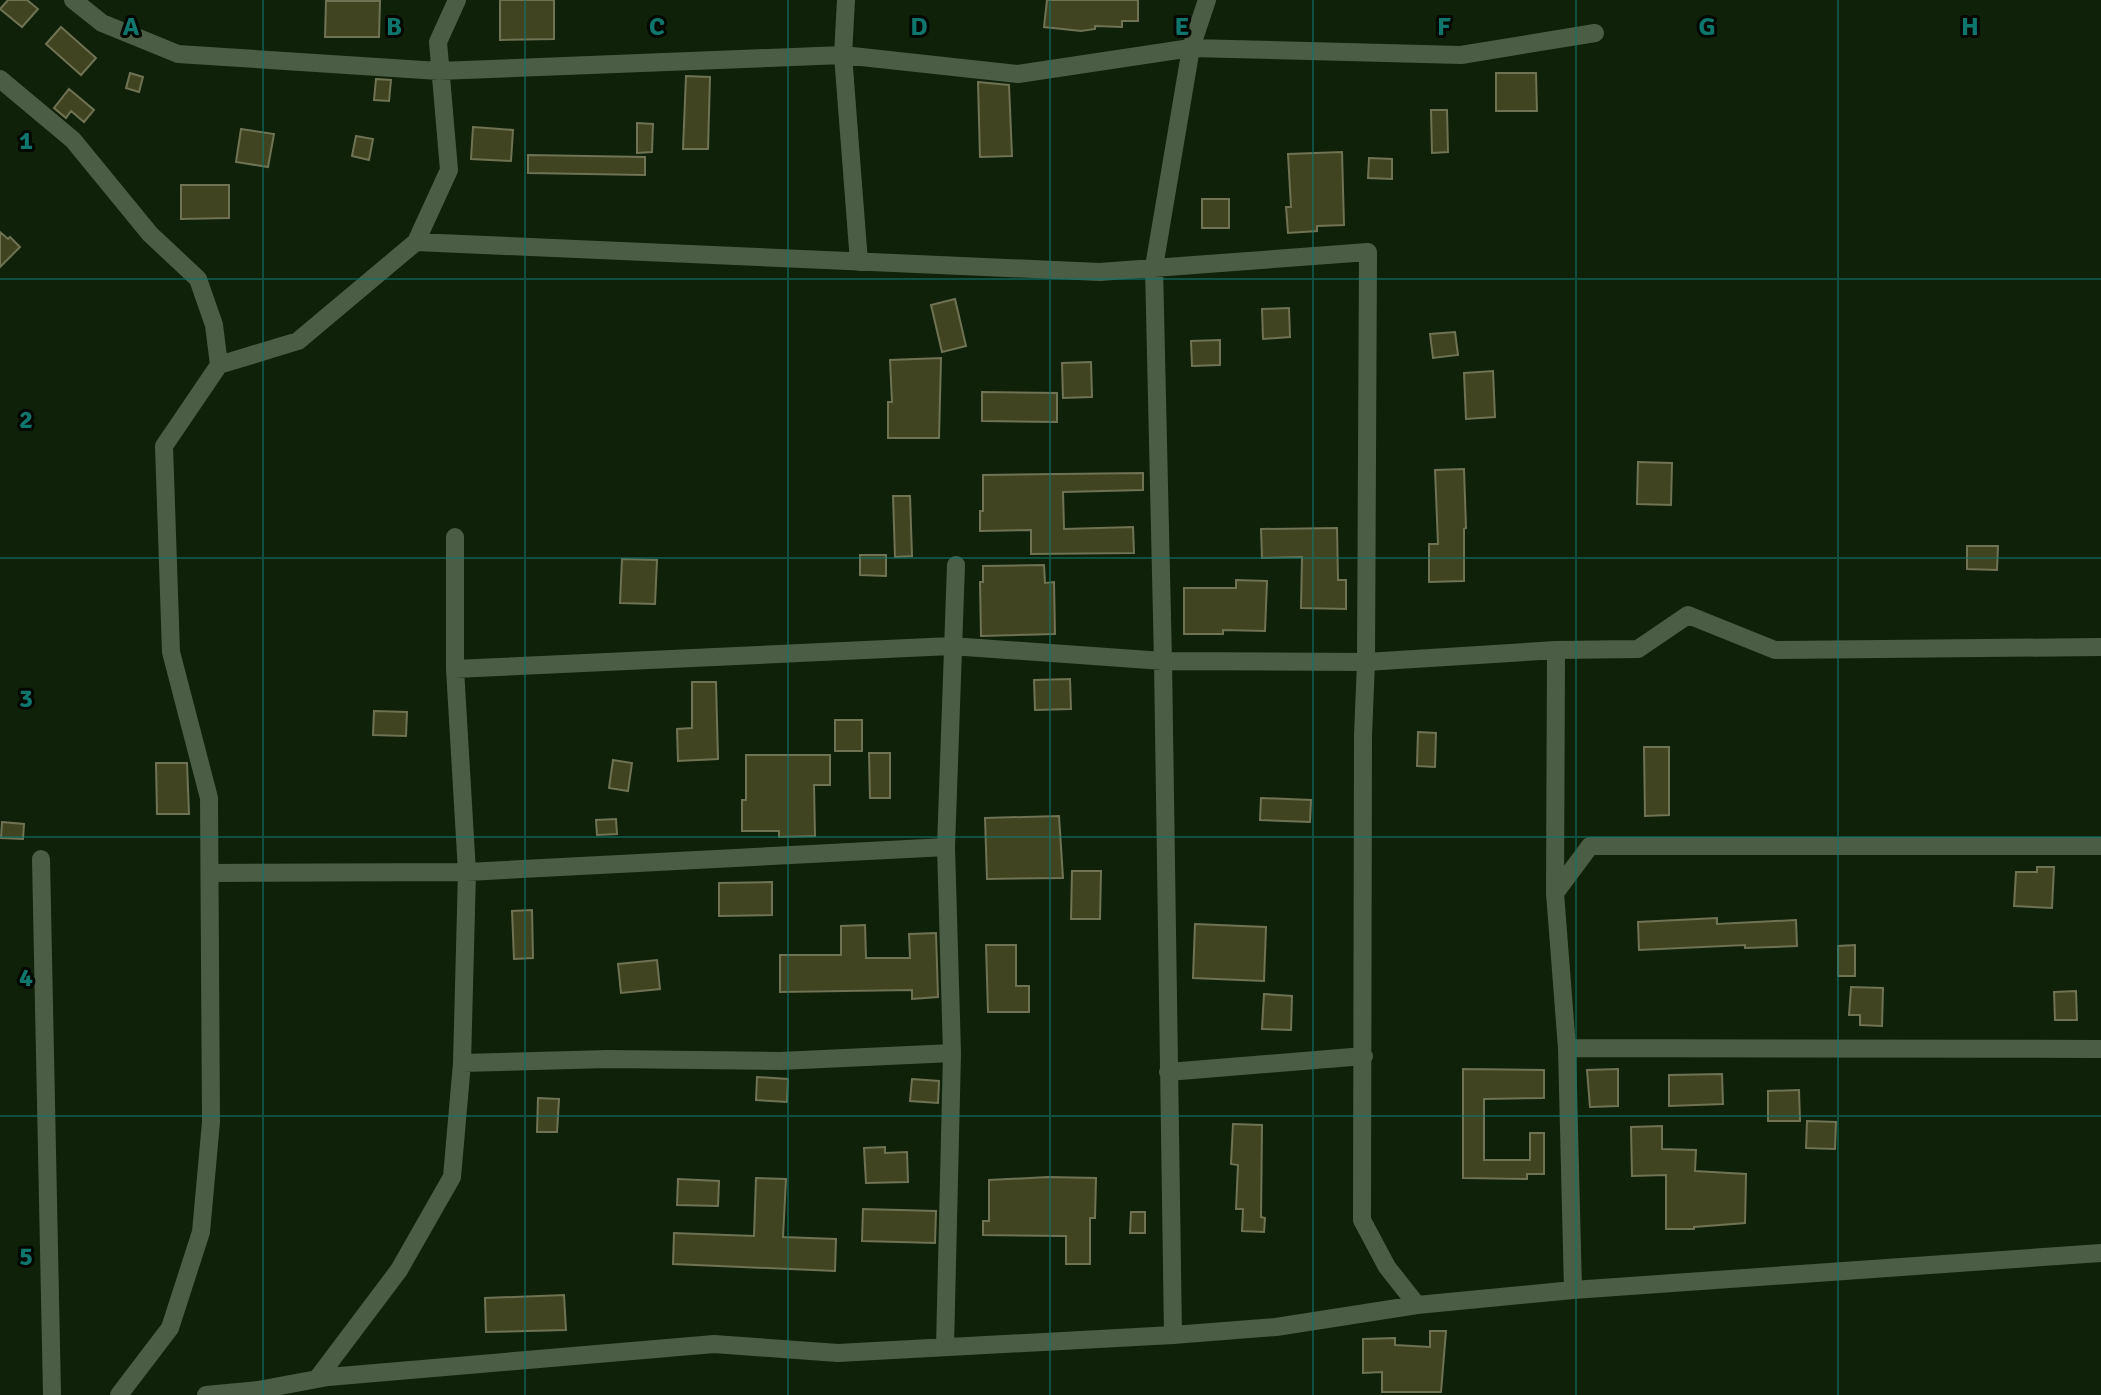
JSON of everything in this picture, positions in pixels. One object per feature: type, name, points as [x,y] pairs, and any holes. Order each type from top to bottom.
[{"type":"street","points":[[73,0],[102,23],[178,54],[439,71],[843,55],[1018,74],[1191,48],[1461,55],[1595,33]]},
{"type":"street","points":[[119,1395],[170,1328],[201,1232],[211,1122],[209,798],[171,652],[164,446],[219,365],[298,341],[416,242],[449,170],[438,42],[457,0]]},
{"type":"street","points":[[846,0],[843,55],[859,262]]},
{"type":"street","points":[[1173,1335],[1154,267],[1191,48],[1207,0]]},
{"type":"street","points":[[0,79],[73,140],[150,234],[198,279],[214,325],[219,365]]},
{"type":"street","points":[[416,242],[1100,272],[1368,252],[1362,1220],[1387,1267],[1417,1305]]},
{"type":"street","points":[[317,1379],[399,1270],[452,1177],[462,1063],[467,872],[455,669],[455,537]]},
{"type":"street","points":[[945,1347],[952,1053],[946,847],[956,565]]},
{"type":"street","points":[[455,669],[951,646],[1163,661],[1366,662],[1556,650],[1638,649],[1688,615],[1775,650],[2101,647]]},
{"type":"street","points":[[1556,650],[1555,893],[1567,1048],[1573,1290]]},
{"type":"street","points":[[1555,893],[1590,846],[2101,846]]},
{"type":"street","points":[[210,873],[467,872],[946,847]]},
{"type":"street","points":[[41,859],[52,1395]]},
{"type":"street","points":[[1567,1048],[2101,1049]]},
{"type":"street","points":[[462,1063],[608,1059],[780,1061],[952,1053]]},
{"type":"street","points":[[1168,1072],[1364,1056]]},
{"type":"street","points":[[206,1395],[258,1392],[317,1379],[714,1344],[838,1353],[1173,1335],[1276,1327],[1417,1305],[1573,1290],[2101,1253]]},
{"type":"building","points":[[8,0],[27,0],[38,9],[22,27],[0,9]]},
{"type":"building","points":[[500,0],[554,0],[554,39],[500,40]]},
{"type":"building","points":[[1047,0],[1138,0],[1138,21],[1122,21],[1122,27],[1095,26],[1095,29],[1081,31],[1044,27]]},
{"type":"building","points":[[326,1],[380,1],[379,37],[325,37]]},
{"type":"building","points":[[61,27],[96,58],[81,75],[46,44]]},
{"type":"building","points":[[130,73],[143,77],[139,92],[126,88]]},
{"type":"building","points":[[1496,73],[1536,73],[1537,111],[1496,111]]},
{"type":"building","points":[[686,76],[710,77],[708,149],[683,149]]},
{"type":"building","points":[[376,79],[391,80],[389,101],[374,100]]},
{"type":"building","points":[[978,82],[1009,85],[1012,156],[980,157]]},
{"type":"building","points":[[69,89],[94,110],[84,122],[71,111],[66,118],[54,108]]},
{"type":"building","points":[[1431,110],[1447,110],[1448,152],[1432,153]]},
{"type":"building","points":[[637,123],[653,124],[652,152],[637,153]]},
{"type":"building","points":[[473,127],[513,130],[511,161],[471,159]]},
{"type":"building","points":[[241,129],[274,134],[268,167],[236,162]]},
{"type":"building","points":[[356,136],[373,139],[369,160],[352,156]]},
{"type":"building","points":[[1342,152],[1344,225],[1317,226],[1317,231],[1288,233],[1286,207],[1291,207],[1288,154]]},
{"type":"building","points":[[528,155],[645,157],[645,175],[528,173]]},
{"type":"building","points":[[1369,158],[1392,159],[1392,179],[1368,178]]},
{"type":"building","points":[[181,185],[229,185],[229,218],[181,219]]},
{"type":"building","points":[[1202,199],[1229,199],[1229,228],[1202,228]]},
{"type":"building","points":[[0,232],[20,247],[0,267]]},
{"type":"building","points":[[955,299],[966,346],[942,352],[931,305]]},
{"type":"building","points":[[1289,308],[1290,337],[1263,339],[1262,309]]},
{"type":"building","points":[[1455,332],[1458,355],[1433,358],[1430,334]]},
{"type":"building","points":[[1220,340],[1220,365],[1192,366],[1191,341]]},
{"type":"building","points":[[941,358],[939,438],[888,438],[888,402],[892,402],[890,360]]},
{"type":"building","points":[[1091,362],[1092,397],[1063,398],[1062,363]]},
{"type":"building","points":[[1493,371],[1495,417],[1466,419],[1464,373]]},
{"type":"building","points":[[982,392],[1057,393],[1057,422],[982,421]]},
{"type":"building","points":[[1638,462],[1672,463],[1671,505],[1637,504]]},
{"type":"building","points":[[1464,469],[1464,581],[1429,582],[1429,544],[1438,544],[1435,470]]},
{"type":"building","points":[[1143,473],[1143,490],[1063,492],[1064,529],[1133,527],[1134,553],[1031,554],[1031,530],[980,531],[983,475]]},
{"type":"building","points":[[893,496],[910,496],[912,556],[895,557]]},
{"type":"building","points":[[1337,528],[1338,580],[1346,580],[1346,609],[1301,608],[1302,557],[1262,558],[1261,529]]},
{"type":"building","points":[[1967,546],[1998,546],[1997,570],[1967,569]]},
{"type":"building","points":[[860,555],[886,555],[886,576],[860,575]]},
{"type":"building","points":[[622,559],[657,560],[655,604],[620,603]]},
{"type":"building","points":[[1044,565],[1045,583],[1054,582],[1055,634],[981,636],[980,582],[983,582],[983,566]]},
{"type":"building","points":[[1236,580],[1267,581],[1265,631],[1223,630],[1223,634],[1184,634],[1184,588],[1236,588]]},
{"type":"building","points":[[1070,679],[1071,709],[1035,710],[1034,680]]},
{"type":"building","points":[[692,682],[716,682],[718,759],[678,761],[677,729],[692,728]]},
{"type":"building","points":[[374,711],[407,712],[406,736],[373,735]]},
{"type":"building","points":[[835,720],[862,720],[862,751],[835,751]]},
{"type":"building","points":[[1418,732],[1436,733],[1435,767],[1417,766]]},
{"type":"building","points":[[1644,747],[1669,747],[1669,815],[1645,816]]},
{"type":"building","points":[[869,753],[890,753],[890,798],[870,798]]},
{"type":"building","points":[[746,755],[830,755],[830,785],[814,785],[815,836],[779,837],[779,831],[742,831]]},
{"type":"building","points":[[613,760],[632,763],[628,791],[609,788]]},
{"type":"building","points":[[156,763],[187,763],[189,814],[157,814]]},
{"type":"building","points":[[1261,798],[1311,800],[1310,822],[1260,820]]},
{"type":"building","points":[[1059,816],[1063,878],[987,879],[985,818]]},
{"type":"building","points":[[616,819],[617,834],[597,835],[596,820]]},
{"type":"building","points":[[2,822],[24,824],[23,839],[1,838]]},
{"type":"building","points":[[2037,867],[2054,867],[2052,908],[2014,906],[2016,872],[2037,872]]},
{"type":"building","points":[[1072,871],[1101,871],[1100,919],[1071,919]]},
{"type":"building","points":[[772,882],[772,915],[719,916],[719,883]]},
{"type":"building","points":[[532,910],[533,958],[514,959],[512,911]]},
{"type":"building","points":[[1717,918],[1717,924],[1796,920],[1797,946],[1639,950],[1638,922]]},
{"type":"building","points":[[1195,924],[1266,927],[1264,981],[1193,978]]},
{"type":"building","points":[[865,925],[866,958],[910,958],[909,934],[936,933],[938,997],[912,999],[912,990],[780,992],[780,955],[841,955],[841,926]]},
{"type":"building","points":[[986,945],[1016,945],[1016,986],[1029,986],[1029,1012],[988,1012]]},
{"type":"building","points":[[1855,945],[1855,976],[1838,976],[1838,946]]},
{"type":"building","points":[[657,960],[660,989],[621,993],[618,964]]},
{"type":"building","points":[[1851,987],[1883,988],[1882,1026],[1860,1025],[1860,1015],[1849,1015]]},
{"type":"building","points":[[2076,991],[2077,1020],[2055,1020],[2054,992]]},
{"type":"building","points":[[1264,994],[1292,996],[1291,1030],[1262,1029]]},
{"type":"building","points":[[1463,1069],[1544,1070],[1544,1098],[1484,1099],[1484,1160],[1530,1160],[1530,1133],[1544,1133],[1544,1174],[1527,1174],[1527,1179],[1463,1178]]},
{"type":"building","points":[[1618,1069],[1618,1106],[1590,1107],[1587,1070]]},
{"type":"building","points":[[1722,1074],[1723,1104],[1669,1106],[1669,1075]]},
{"type":"building","points":[[757,1077],[788,1079],[787,1102],[756,1100]]},
{"type":"building","points":[[912,1079],[939,1081],[938,1103],[910,1101]]},
{"type":"building","points":[[1799,1090],[1800,1121],[1768,1121],[1768,1091]]},
{"type":"building","points":[[538,1098],[559,1099],[557,1132],[537,1132]]},
{"type":"building","points":[[1807,1121],[1836,1122],[1835,1149],[1806,1148]]},
{"type":"building","points":[[1233,1124],[1262,1125],[1261,1217],[1265,1218],[1264,1232],[1242,1231],[1243,1209],[1236,1209],[1238,1165],[1231,1164]]},
{"type":"building","points":[[1662,1126],[1662,1149],[1696,1150],[1695,1171],[1746,1174],[1745,1223],[1666,1229],[1666,1175],[1632,1176],[1631,1127]]},
{"type":"building","points":[[885,1147],[885,1153],[907,1152],[908,1182],[866,1183],[864,1148]]},
{"type":"building","points":[[756,1178],[786,1179],[783,1237],[836,1239],[835,1271],[673,1264],[674,1233],[754,1236]]},
{"type":"building","points":[[1096,1178],[1095,1218],[1090,1218],[1090,1264],[1066,1264],[1066,1236],[983,1235],[983,1221],[989,1221],[989,1180]]},
{"type":"building","points":[[678,1179],[719,1181],[718,1206],[677,1205]]},
{"type":"building","points":[[863,1209],[936,1211],[935,1243],[862,1241]]},
{"type":"building","points":[[1131,1212],[1145,1212],[1145,1233],[1130,1233]]},
{"type":"building","points":[[564,1295],[566,1330],[486,1332],[485,1298]]},
{"type":"building","points":[[1430,1331],[1446,1331],[1441,1392],[1382,1392],[1382,1372],[1363,1373],[1363,1339],[1395,1338],[1395,1345],[1430,1347]]}]
